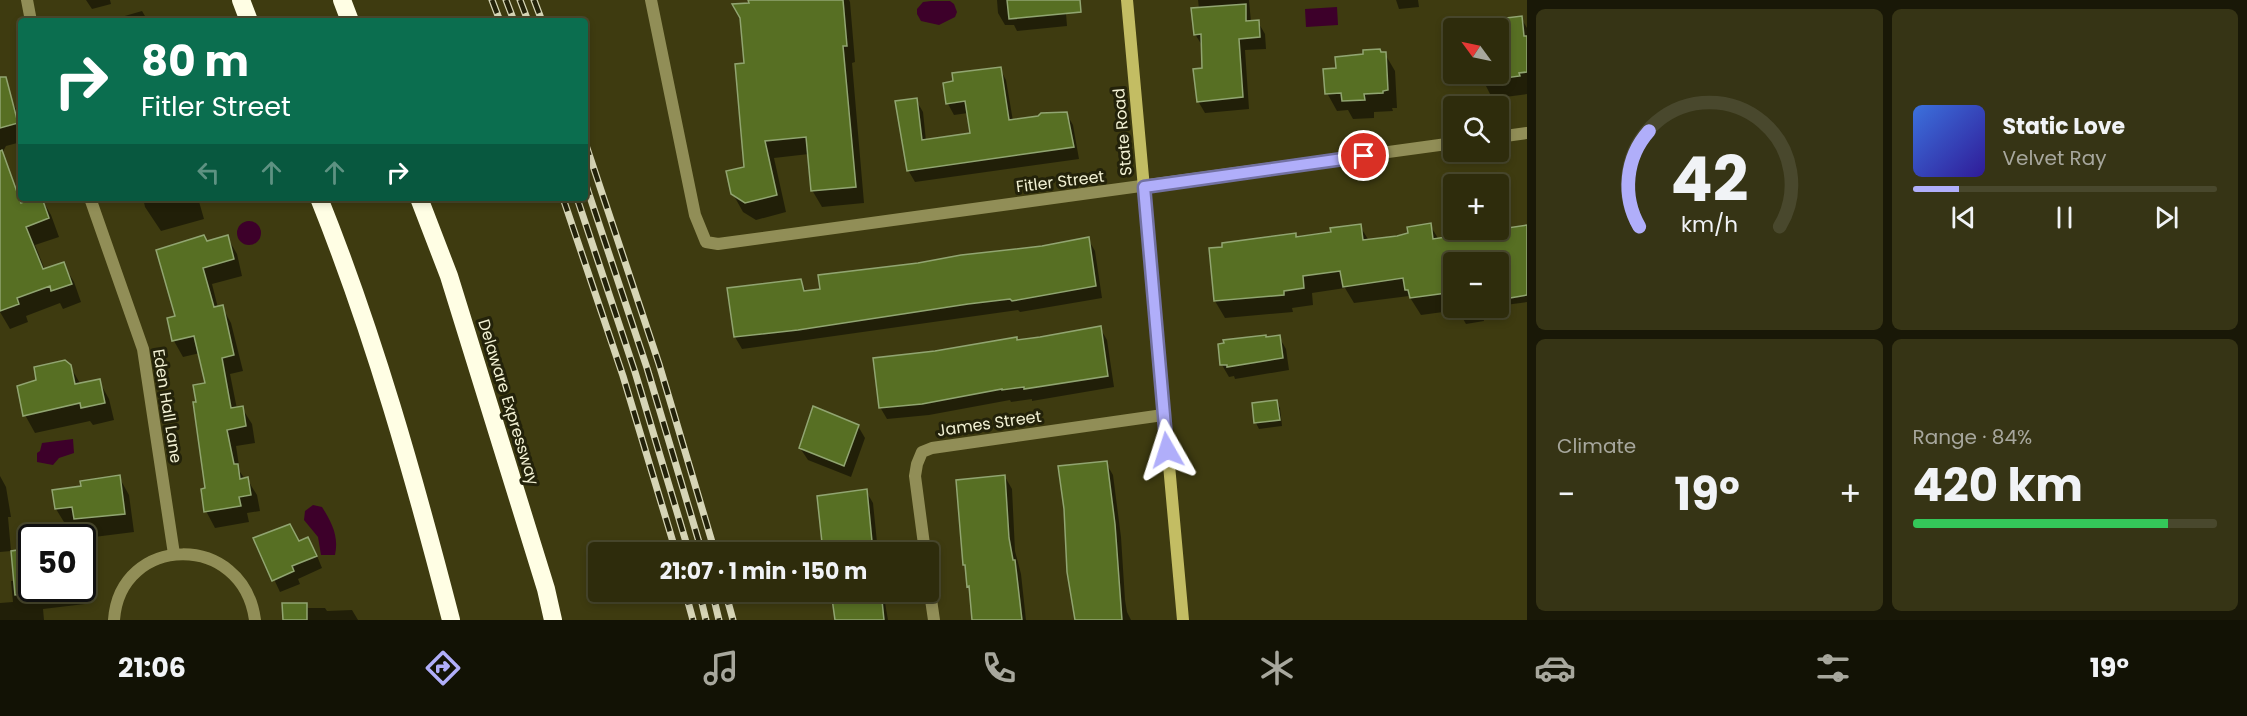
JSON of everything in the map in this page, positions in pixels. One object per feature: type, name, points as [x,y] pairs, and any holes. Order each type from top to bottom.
[{"type":"highway","points":[[241,0],[248,18]]},
{"type":"highway","points":[[342,0],[349,18]]},
{"type":"highway","points":[[320,201],[349,273],[416,483],[450,620]]},
{"type":"highway","name":"Delaware Expressway","points":[[420,201],[449,276],[546,589],[553,620]]},
{"type":"main road","name":"State Road","points":[[1127,0],[1183,620]]},
{"type":"street","points":[[27,0],[30,18]]},
{"type":"street","name":"Fitler Street","points":[[651,0],[689,190],[700,231],[706,242],[718,244],[1443,145]]},
{"type":"street","points":[[1509,135],[1527,133]]},
{"type":"street","name":"Eden Hall Lane","points":[[91,201],[143,349],[174,554]]},
{"type":"street","name":"James Street","points":[[924,542],[915,476],[922,452],[932,448],[1163,415]]},
{"type":"street","points":[[114,620],[118,598],[135,573],[160,558],[174,554],[204,556],[230,570],[248,594],[255,620]]},
{"type":"street","points":[[931,602],[934,620]]},
{"type":"shaded area","points":[[950,1],[957,12],[955,17],[939,25],[921,21],[917,9],[923,2]]},
{"type":"shaded area","points":[[1337,7],[1338,25],[1306,27],[1305,9]]},
{"type":"shaded area","points":[[249,221],[254,222],[260,228],[260,238],[254,244],[249,245],[244,244],[238,238],[237,233],[238,228],[244,222]]},
{"type":"shaded area","points":[[73,439],[74,453],[59,458],[53,465],[37,462],[37,453],[42,443]]},
{"type":"shaded area","points":[[313,505],[322,507],[332,524],[336,542],[335,555],[321,555],[318,537],[304,520],[305,511]]},
{"type":"building","points":[[748,0],[843,0],[847,46],[843,46],[856,187],[811,191],[806,137],[765,141],[777,195],[745,203],[731,194],[726,171],[744,167],[735,64],[744,63],[740,18],[732,4],[749,3]]},
{"type":"building","points":[[1007,0],[1080,0],[1081,12],[1009,19]]},
{"type":"building","points":[[1246,4],[1246,21],[1259,20],[1260,37],[1239,39],[1243,97],[1197,102],[1193,69],[1202,68],[1201,34],[1194,35],[1191,8]]},
{"type":"building","points":[[1522,16],[1524,36],[1527,36],[1527,72],[1519,73],[1520,76],[1509,78],[1509,18],[1506,18]]},
{"type":"building","points":[[1380,49],[1381,52],[1386,52],[1388,90],[1383,93],[1364,94],[1365,100],[1342,101],[1341,93],[1325,94],[1323,69],[1336,68],[1335,57],[1363,54],[1363,50]]},
{"type":"building","points":[[1001,67],[1009,120],[1038,116],[1041,113],[1067,112],[1074,147],[907,171],[895,101],[917,98],[922,140],[970,133],[965,101],[946,104],[943,83],[953,81],[952,73]]},
{"type":"building","points":[[0,77],[6,77],[18,123],[0,128]]},
{"type":"building","points":[[2,150],[18,195],[18,201],[21,203],[43,201],[49,218],[26,227],[43,269],[64,262],[72,284],[51,291],[50,286],[17,298],[19,304],[0,311],[0,151]]},
{"type":"building","points":[[1431,223],[1433,239],[1509,240],[1509,228],[1527,225],[1527,295],[1509,298],[1509,252],[1443,252],[1443,294],[1410,298],[1408,290],[1405,290],[1403,278],[1343,287],[1340,271],[1303,276],[1304,288],[1284,291],[1284,295],[1214,301],[1209,248],[1222,247],[1222,243],[1296,233],[1296,237],[1331,232],[1330,228],[1361,224],[1363,240],[1408,233],[1407,227]]},
{"type":"building","points":[[204,235],[207,241],[228,235],[234,259],[203,268],[214,307],[223,305],[234,355],[222,358],[231,408],[243,406],[246,426],[227,430],[234,464],[238,464],[240,479],[248,477],[251,495],[239,497],[241,506],[204,512],[201,489],[205,488],[193,402],[196,402],[193,385],[205,383],[194,336],[172,341],[167,318],[175,316],[156,250]]},
{"type":"building","points":[[1089,237],[1096,286],[1012,301],[1010,299],[968,304],[798,330],[734,337],[727,288],[801,279],[804,291],[820,289],[818,275],[1042,246]]},
{"type":"building","points":[[1101,326],[1108,376],[1024,389],[1024,387],[1002,389],[922,404],[879,408],[873,358],[935,351],[1017,337],[1017,340],[1040,337]]},
{"type":"building","points":[[1266,335],[1266,337],[1280,335],[1283,358],[1227,367],[1227,365],[1220,365],[1218,344],[1224,343],[1223,340]]},
{"type":"building","points":[[65,360],[71,365],[75,384],[100,379],[105,403],[81,408],[80,403],[23,416],[17,386],[36,380],[34,367]]},
{"type":"building","points":[[1277,400],[1280,420],[1254,423],[1252,403]]},
{"type":"building","points":[[813,406],[859,425],[844,466],[799,448]]},
{"type":"building","points":[[1107,461],[1115,524],[1122,620],[1075,620],[1067,572],[1064,509],[1058,466]]},
{"type":"building","points":[[120,475],[125,514],[74,519],[72,507],[55,509],[52,490],[81,486],[80,481]]},
{"type":"building","points":[[1005,475],[1009,538],[1013,560],[1015,560],[1022,620],[972,620],[969,586],[967,587],[965,565],[963,565],[956,480]]},
{"type":"building","points":[[867,489],[872,542],[822,542],[817,496]]},
{"type":"building","points":[[290,524],[299,541],[308,537],[317,556],[292,566],[294,571],[272,581],[253,538]]},
{"type":"building","points":[[18,550],[18,595],[15,595],[11,551]]},
{"type":"building","points":[[833,602],[882,602],[884,620],[835,620]]},
{"type":"building","points":[[282,603],[307,603],[307,620],[283,620]]},
{"type":"railway","points":[[492,0],[499,18]]},
{"type":"railway","points":[[506,0],[513,18]]},
{"type":"railway","points":[[520,0],[527,18]]},
{"type":"railway","points":[[534,0],[541,18]]},
{"type":"railway","points":[[588,151],[659,364],[712,542]]},
{"type":"railway","points":[[588,191],[647,368],[699,542]]},
{"type":"railway","points":[[564,201],[623,376],[673,542]]},
{"type":"railway","points":[[578,201],[635,372],[686,542]]},
{"type":"railway","points":[[688,602],[693,620]]},
{"type":"railway","points":[[702,602],[706,620]]},
{"type":"railway","points":[[715,602],[719,620]]},
{"type":"railway","points":[[728,602],[733,620]]},
{"type":"route","points":[[1167,450],[1144,187],[1364,156]]}]
